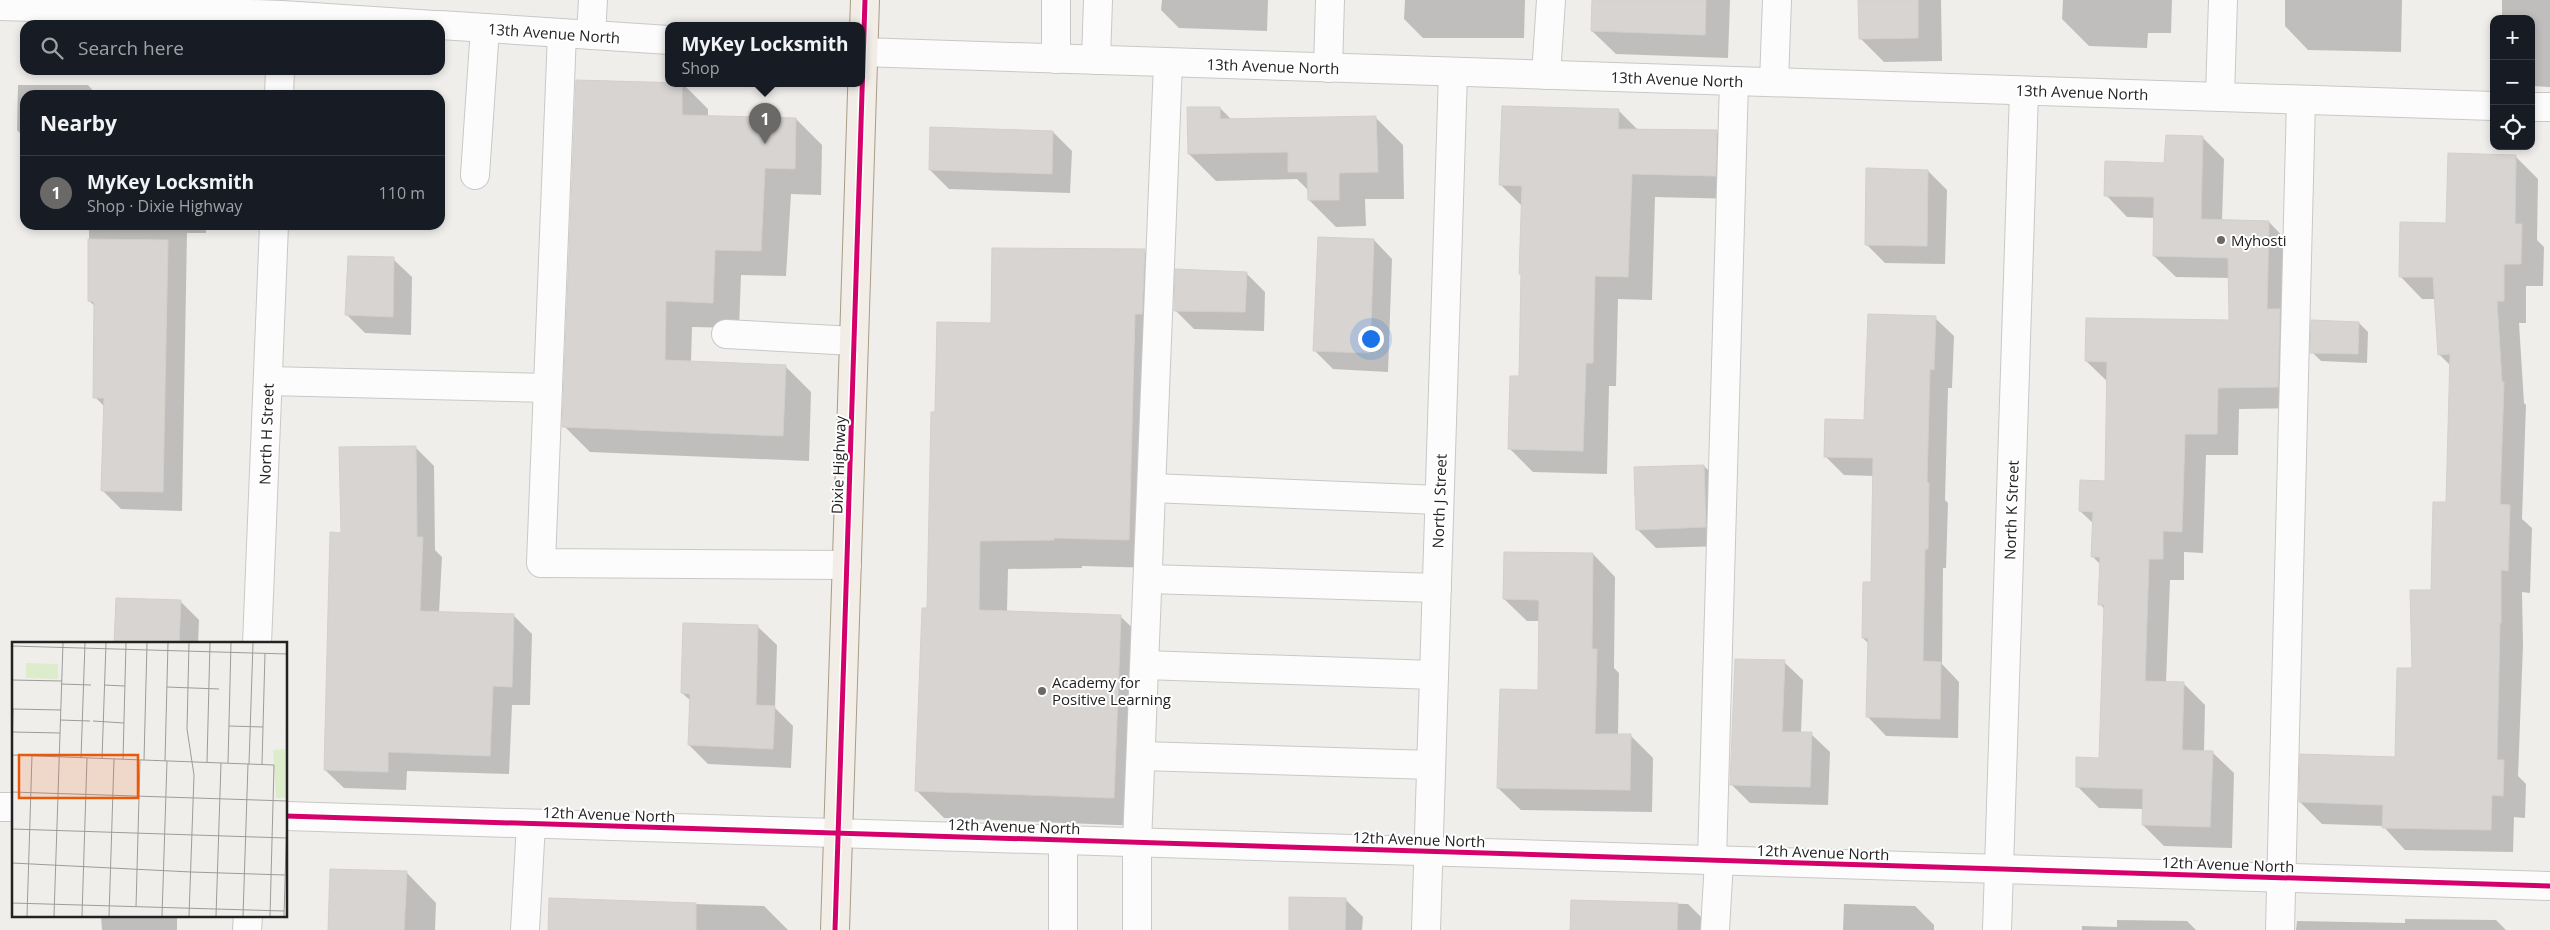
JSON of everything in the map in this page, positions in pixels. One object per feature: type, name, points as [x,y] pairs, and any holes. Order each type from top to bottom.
[{"type":"main road","name":"Dixie Highway","points":[[864,22],[866,0]]},
{"type":"main road","name":"Dixie Highway","points":[[835,930],[861,87]]},
{"type":"street","points":[[591,35],[593,0]]},
{"type":"street","points":[[1056,0],[1056,59]]},
{"type":"street","points":[[1096,60],[1098,0]]},
{"type":"street","points":[[1328,68],[1330,0]]},
{"type":"street","points":[[1546,75],[1550,0]]},
{"type":"street","points":[[1774,82],[1777,0]]},
{"type":"street","points":[[2220,96],[2223,0]]},
{"type":"street","points":[[0,6],[282,20]]},
{"type":"street","name":"13th Avenue North","points":[[445,25],[665,40]]},
{"type":"street","points":[[475,175],[485,28]]},
{"type":"street","points":[[562,33],[541,563],[847,565]]},
{"type":"street","name":"13th Avenue North","points":[[865,52],[2490,106]]},
{"type":"street","points":[[1137,930],[1137,843],[1168,63]]},
{"type":"street","name":"North J Street","points":[[1426,930],[1453,72]]},
{"type":"street","points":[[279,90],[280,75]]},
{"type":"street","points":[[1715,930],[1734,81]]},
{"type":"street","name":"North K Street","points":[[1997,930],[2024,90]]},
{"type":"street","points":[[2280,930],[2302,100]]},
{"type":"street","points":[[2535,107],[2550,107]]},
{"type":"street","name":"North H Street","points":[[258,642],[274,230]]},
{"type":"street","points":[[726,334],[854,341]]},
{"type":"street","points":[[268,381],[548,388]]},
{"type":"street","points":[[1152,488],[1439,500]]},
{"type":"street","points":[[1148,579],[1436,588]]},
{"type":"street","points":[[1145,665],[1434,675]]},
{"type":"street","points":[[1141,756],[1431,765]]},
{"type":"street","name":"12th Avenue North","points":[[288,816],[2550,886]]},
{"type":"street","points":[[525,930],[531,824]]},
{"type":"street","points":[[1063,840],[1063,930]]},
{"type":"building","points":[[1592,0],[1706,0],[1705,35],[1591,31]]},
{"type":"building","points":[[1858,0],[1918,0],[1918,38],[1859,39]]},
{"type":"building","points":[[576,80],[665,83],[665,87],[682,87],[682,115],[796,118],[795,169],[765,168],[761,251],[715,250],[713,303],[666,301],[665,360],[786,365],[783,436],[562,427]]},
{"type":"building","points":[[1502,106],[1619,109],[1618,129],[1717,130],[1716,176],[1632,174],[1628,277],[1595,276],[1593,363],[1586,363],[1583,451],[1508,449],[1510,376],[1519,376],[1521,274],[1519,274],[1522,186],[1499,185]]},
{"type":"building","points":[[1187,107],[1220,107],[1220,119],[1376,116],[1378,172],[1339,173],[1339,200],[1308,200],[1307,172],[1288,172],[1288,152],[1188,154]]},
{"type":"building","points":[[930,127],[1053,131],[1052,174],[929,170]]},
{"type":"building","points":[[2166,135],[2203,136],[2201,219],[2269,221],[2267,309],[2280,309],[2278,387],[2218,388],[2217,434],[2185,434],[2182,532],[2163,531],[2163,559],[2149,559],[2145,681],[2184,682],[2182,750],[2213,751],[2210,827],[2142,825],[2143,789],[2076,787],[2076,757],[2099,758],[2104,605],[2098,605],[2100,557],[2091,557],[2093,512],[2079,511],[2080,480],[2105,481],[2107,362],[2085,361],[2086,318],[2229,320],[2228,258],[2153,256],[2154,197],[2104,196],[2105,161],[2164,163]]},
{"type":"building","points":[[2448,153],[2516,155],[2515,224],[2522,224],[2521,264],[2504,264],[2504,301],[2497,301],[2502,382],[2504,382],[2500,504],[2510,505],[2508,571],[2501,570],[2497,760],[2504,760],[2503,796],[2492,795],[2491,830],[2382,828],[2383,805],[2299,802],[2300,754],[2395,757],[2397,668],[2412,668],[2410,590],[2431,590],[2433,502],[2446,502],[2450,354],[2438,355],[2433,277],[2399,277],[2400,222],[2446,223]]},
{"type":"building","points":[[1866,168],[1928,170],[1927,246],[1865,245]]},
{"type":"building","points":[[1318,237],[1374,239],[1370,353],[1313,351]]},
{"type":"building","points":[[88,239],[168,240],[163,492],[101,491],[104,398],[93,398],[94,302],[88,301]]},
{"type":"building","points":[[992,248],[1145,249],[1142,314],[1135,314],[1129,540],[1054,538],[1054,540],[980,541],[979,610],[1121,615],[1114,798],[915,791],[922,608],[927,608],[931,412],[935,412],[937,322],[991,323]]},
{"type":"building","points":[[348,256],[394,257],[393,317],[345,315]]},
{"type":"building","points":[[1175,269],[1247,272],[1245,312],[1174,311]]},
{"type":"building","points":[[1868,314],[1936,316],[1934,370],[1930,369],[1927,482],[1929,483],[1928,549],[1925,549],[1923,661],[1941,662],[1940,719],[1866,717],[1868,638],[1862,638],[1863,582],[1871,582],[1873,458],[1824,457],[1825,419],[1864,420]]},
{"type":"building","points":[[2311,320],[2359,322],[2358,354],[2310,353]]},
{"type":"building","points":[[416,446],[417,537],[423,537],[420,611],[514,614],[512,687],[493,686],[490,756],[388,752],[388,772],[324,770],[330,532],[341,533],[339,447]]},
{"type":"building","points":[[1704,465],[1706,527],[1636,530],[1634,467]]},
{"type":"building","points":[[1504,552],[1593,553],[1592,649],[1597,649],[1595,734],[1631,734],[1630,790],[1497,788],[1500,689],[1538,690],[1539,600],[1503,599]]},
{"type":"building","points":[[116,598],[181,600],[179,642],[114,642]]},
{"type":"building","points":[[683,623],[758,625],[756,705],[775,706],[773,749],[688,745],[690,694],[681,693]]},
{"type":"building","points":[[1735,659],[1785,660],[1782,732],[1812,732],[1810,787],[1730,785]]},
{"type":"building","points":[[330,869],[407,871],[404,930],[328,930]]},
{"type":"building","points":[[1289,897],[1346,898],[1345,930],[1289,930]]},
{"type":"building","points":[[549,898],[696,903],[696,930],[548,930]]},
{"type":"building","points":[[1571,900],[1678,903],[1677,930],[1570,930]]},
{"type":"cycle path","points":[[864,22],[865,0]]},
{"type":"cycle path","points":[[835,930],[862,87]]},
{"type":"cycle path","points":[[288,816],[2550,886]]},
{"type":"place","name":"MyKey Locksmith","points":[[765,144]]},
{"type":"place","name":"Myhosti","points":[[2221,240]]},
{"type":"place","name":"Academy for Positive Learning","points":[[1042,691]]}]
